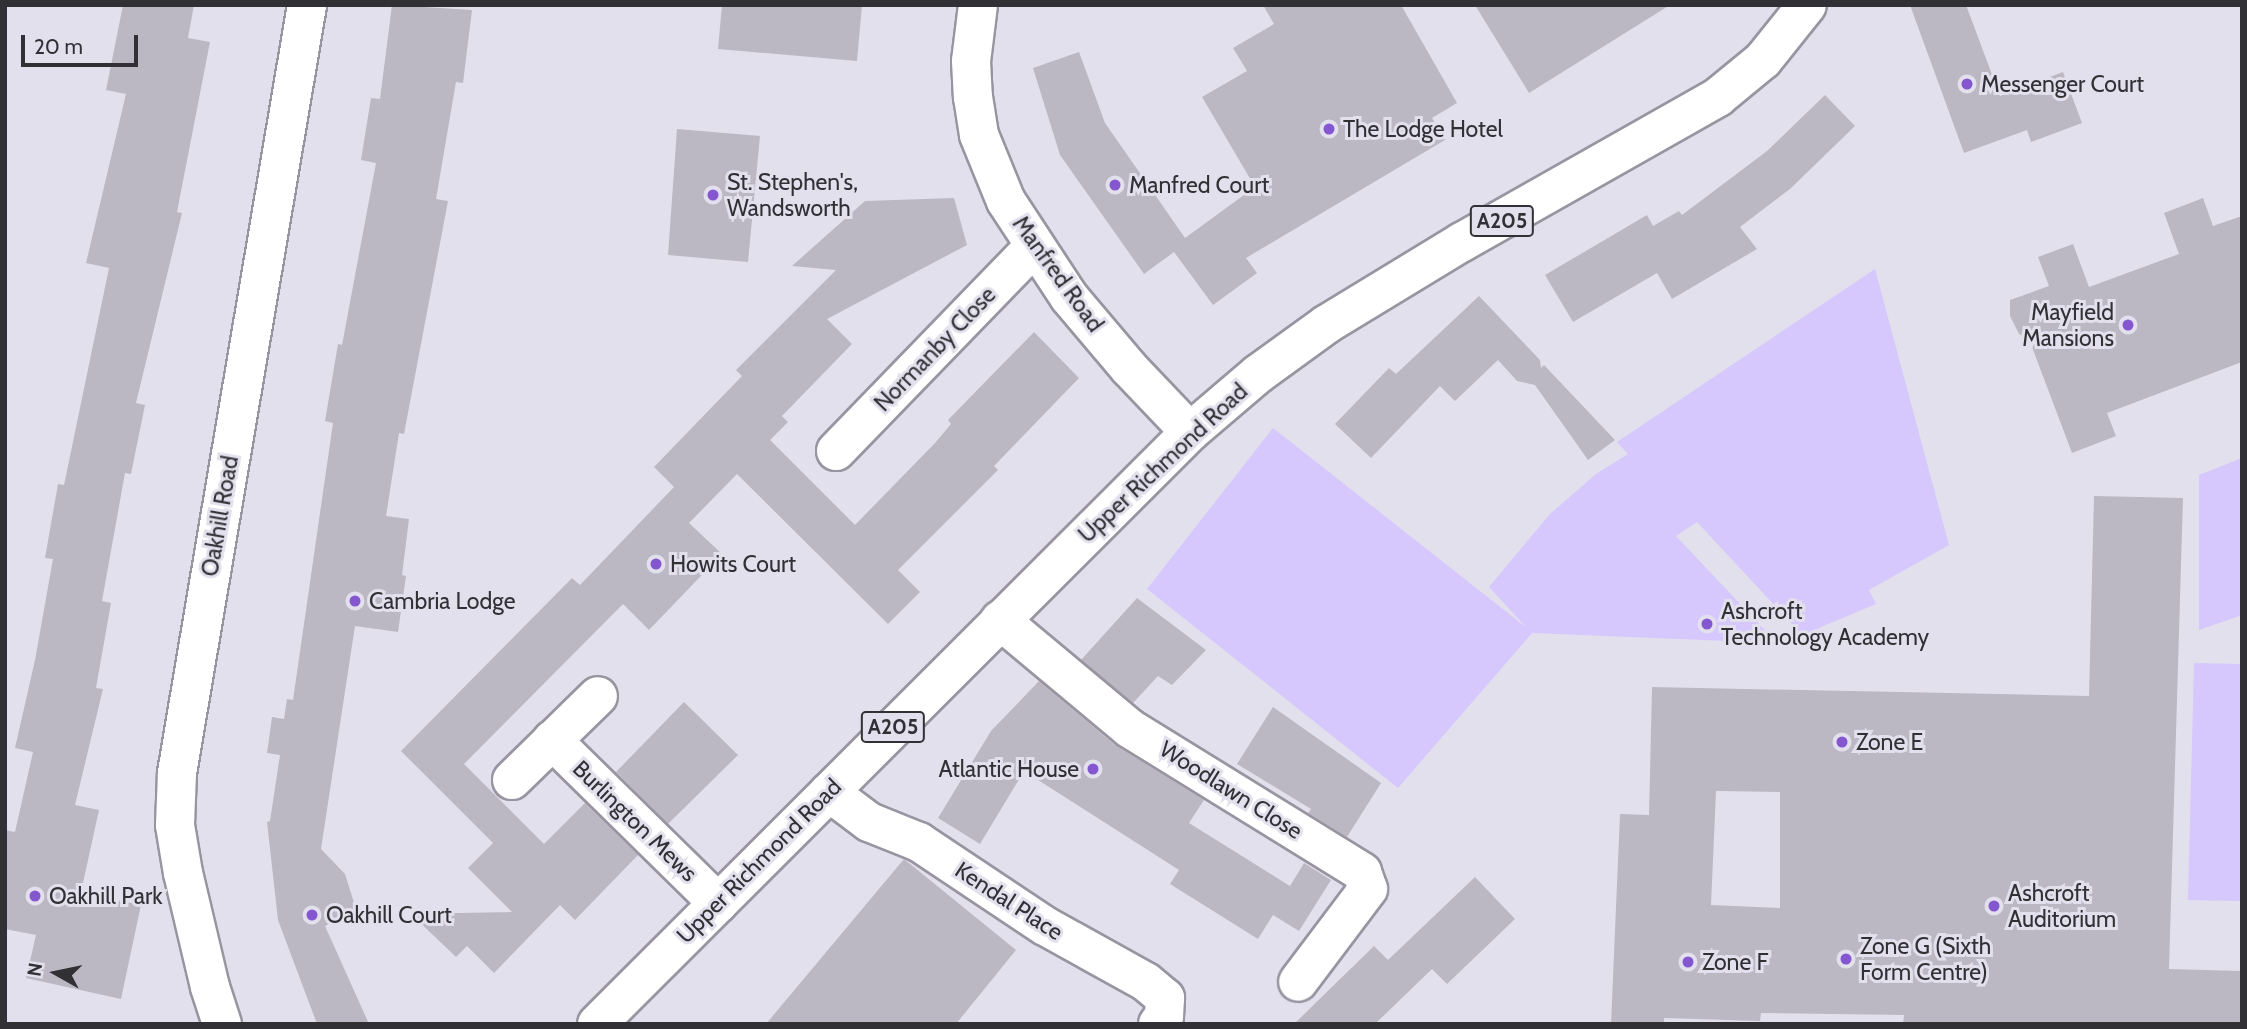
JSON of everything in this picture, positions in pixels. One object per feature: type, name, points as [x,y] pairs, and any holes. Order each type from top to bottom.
[{"type":"main road","name":"Oakhill Road","points":[[222,1024],[209,987],[174,825],[177,773],[307,5]]},
{"type":"main road","name":"Manfred Road","points":[[978,5],[971,61],[979,135],[1006,201],[1069,297],[1129,368],[1190,432]]},
{"type":"main road","name":"Upper Richmond Road","points":[[597,1024],[1190,432],[1258,374],[1327,324],[1462,242],[1718,97],[1763,60],[1807,5]]},
{"type":"main road","name":"Normanby Close","points":[[836,451],[1034,247]]},
{"type":"main road","name":"Woodlawn Close","points":[[1000,620],[1129,727],[1362,872],[1368,888],[1298,982]]},
{"type":"main road","name":"Burlington Mews","points":[[512,780],[598,696]]},
{"type":"main road","name":"Burlington Mews","points":[[552,740],[718,903]]},
{"type":"main road","name":"Kendal Place","points":[[829,792],[869,822],[919,842],[1045,926],[1146,982],[1165,998],[1164,1016],[1158,1024]]},
{"type":"shaded area","points":[[1875,269],[1949,545],[1869,590],[1876,604],[1802,635],[1697,522],[1676,536],[1777,643],[1532,633],[1398,788],[1147,589],[1273,428],[1527,628],[1489,587],[1550,514],[1596,474],[1628,454],[1617,442]]},
{"type":"shaded area","points":[[2242,458],[2242,615],[2199,630],[2199,475]]},
{"type":"shaded area","points":[[2194,663],[2242,664],[2242,901],[2188,900]]},
{"type":"building","points":[[123,5],[194,5],[188,38],[210,42],[177,212],[182,213],[136,403],[145,405],[131,474],[125,473],[102,601],[111,603],[96,688],[103,689],[75,805],[99,810],[81,892],[141,905],[121,999],[26,978],[36,935],[5,929],[5,830],[15,832],[33,752],[15,748],[35,660],[53,559],[45,558],[58,484],[64,485],[109,268],[86,263],[126,94],[106,90]]},
{"type":"building","points":[[392,5],[472,10],[463,83],[456,82],[436,199],[448,201],[404,434],[399,433],[386,516],[409,519],[402,575],[406,576],[398,632],[355,626],[321,849],[345,874],[356,909],[325,926],[369,1024],[317,1024],[278,920],[267,822],[270,821],[280,755],[267,753],[272,717],[284,719],[287,699],[293,700],[333,423],[325,421],[338,344],[342,345],[376,163],[361,160],[371,98],[380,99]]},
{"type":"building","points":[[722,5],[862,5],[857,61],[718,49]]},
{"type":"building","name":"The Lodge Hotel","points":[[1263,5],[1401,5],[1457,103],[1432,118],[1445,140],[1246,258],[1257,273],[1213,305],[1174,252],[1144,274],[1060,155],[1033,68],[1079,52],[1105,123],[1185,238],[1255,187],[1202,97],[1247,71],[1233,48],[1274,24]]},
{"type":"building","points":[[1475,5],[1670,5],[1529,93]]},
{"type":"building","name":"Messenger Court","points":[[1910,5],[1966,5],[2000,96],[2063,72],[2082,123],[2031,142],[2027,130],[1964,153]]},
{"type":"building","points":[[1825,95],[1855,126],[1790,189],[1740,227],[1757,249],[1672,299],[1657,273],[1573,322],[1545,275],[1647,215],[1653,226],[1679,211],[1682,215],[1767,151]]},
{"type":"building","name":"St. Stephen's, Wandsworth","points":[[677,129],[760,136],[748,262],[668,255]]},
{"type":"building","points":[[954,198],[967,245],[827,319],[852,344],[782,416],[788,422],[770,440],[855,525],[935,443],[951,424],[948,420],[1034,332],[1079,378],[994,466],[998,470],[898,570],[920,592],[888,624],[737,474],[689,523],[722,554],[649,630],[623,604],[464,764],[544,844],[585,803],[638,855],[575,920],[560,905],[494,973],[467,946],[456,957],[411,914],[512,912],[468,868],[493,843],[401,751],[572,578],[580,585],[674,487],[654,467],[742,376],[736,370],[836,270],[792,266],[865,201]]},
{"type":"building","name":"Mayfield Mansions","points":[[2203,198],[2213,226],[2242,216],[2242,362],[2107,413],[2116,436],[2072,453],[2029,339],[2019,334],[2010,316],[2010,300],[2049,286],[2038,257],[2073,244],[2089,287],[2179,254],[2164,213]]},
{"type":"building","points":[[1479,296],[1540,360],[1541,368],[1544,365],[1615,440],[1588,460],[1535,385],[1517,381],[1498,360],[1455,401],[1440,386],[1371,458],[1335,424],[1389,368],[1396,374]]},
{"type":"building","points":[[2094,496],[2183,498],[2169,969],[2242,971],[2242,1024],[1903,1024],[1904,1015],[1761,1013],[1760,1021],[1664,1018],[1664,1024],[1611,1024],[1620,814],[1649,815],[1652,687],[2089,696]],"holes":[[[1716,791],[1780,792],[1780,908],[1711,905]]]},
{"type":"building","points":[[1137,598],[1206,650],[1172,685],[1158,676],[1133,703],[1081,660]]},
{"type":"building","points":[[1039,681],[1115,745],[1204,800],[1189,823],[1290,886],[1304,863],[1331,880],[1299,931],[1273,915],[1258,939],[1170,884],[1179,870],[1024,771],[980,844],[938,818],[991,731]]},
{"type":"building","points":[[684,702],[738,755],[668,824],[616,772]]},
{"type":"building","points":[[1273,707],[1381,783],[1347,837],[1308,813],[1311,809],[1237,764]]},
{"type":"building","points":[[904,859],[1016,950],[956,1024],[766,1024]]},
{"type":"building","points":[[1475,877],[1515,919],[1447,984],[1432,969],[1375,1024],[1294,1024],[1374,946],[1388,960]]},
{"type":"place","name":"Messenger Court","points":[[1967,84]]},
{"type":"place","name":"The Lodge Hotel","points":[[1329,129]]},
{"type":"place","name":"Manfred Court","points":[[1115,185]]},
{"type":"place","name":"St. Stephen's, Wandsworth","points":[[713,195]]},
{"type":"place","name":"Mayfield Mansions","points":[[2128,325]]},
{"type":"place","name":"Howits Court","points":[[656,564]]},
{"type":"place","name":"Cambria Lodge","points":[[355,601]]},
{"type":"place","name":"Ashcroft Technology Academy","points":[[1707,624]]},
{"type":"place","name":"Zone E","points":[[1842,742]]},
{"type":"place","name":"Atlantic House","points":[[1093,769]]},
{"type":"place","name":"Oakhill Park","points":[[35,896]]},
{"type":"place","name":"Ashcroft Auditorium","points":[[1994,906]]},
{"type":"place","name":"Oakhill Court","points":[[312,915]]},
{"type":"place","name":"Zone G (Sixth Form Centre)","points":[[1846,959]]},
{"type":"place","name":"Zone F","points":[[1688,962]]}]
